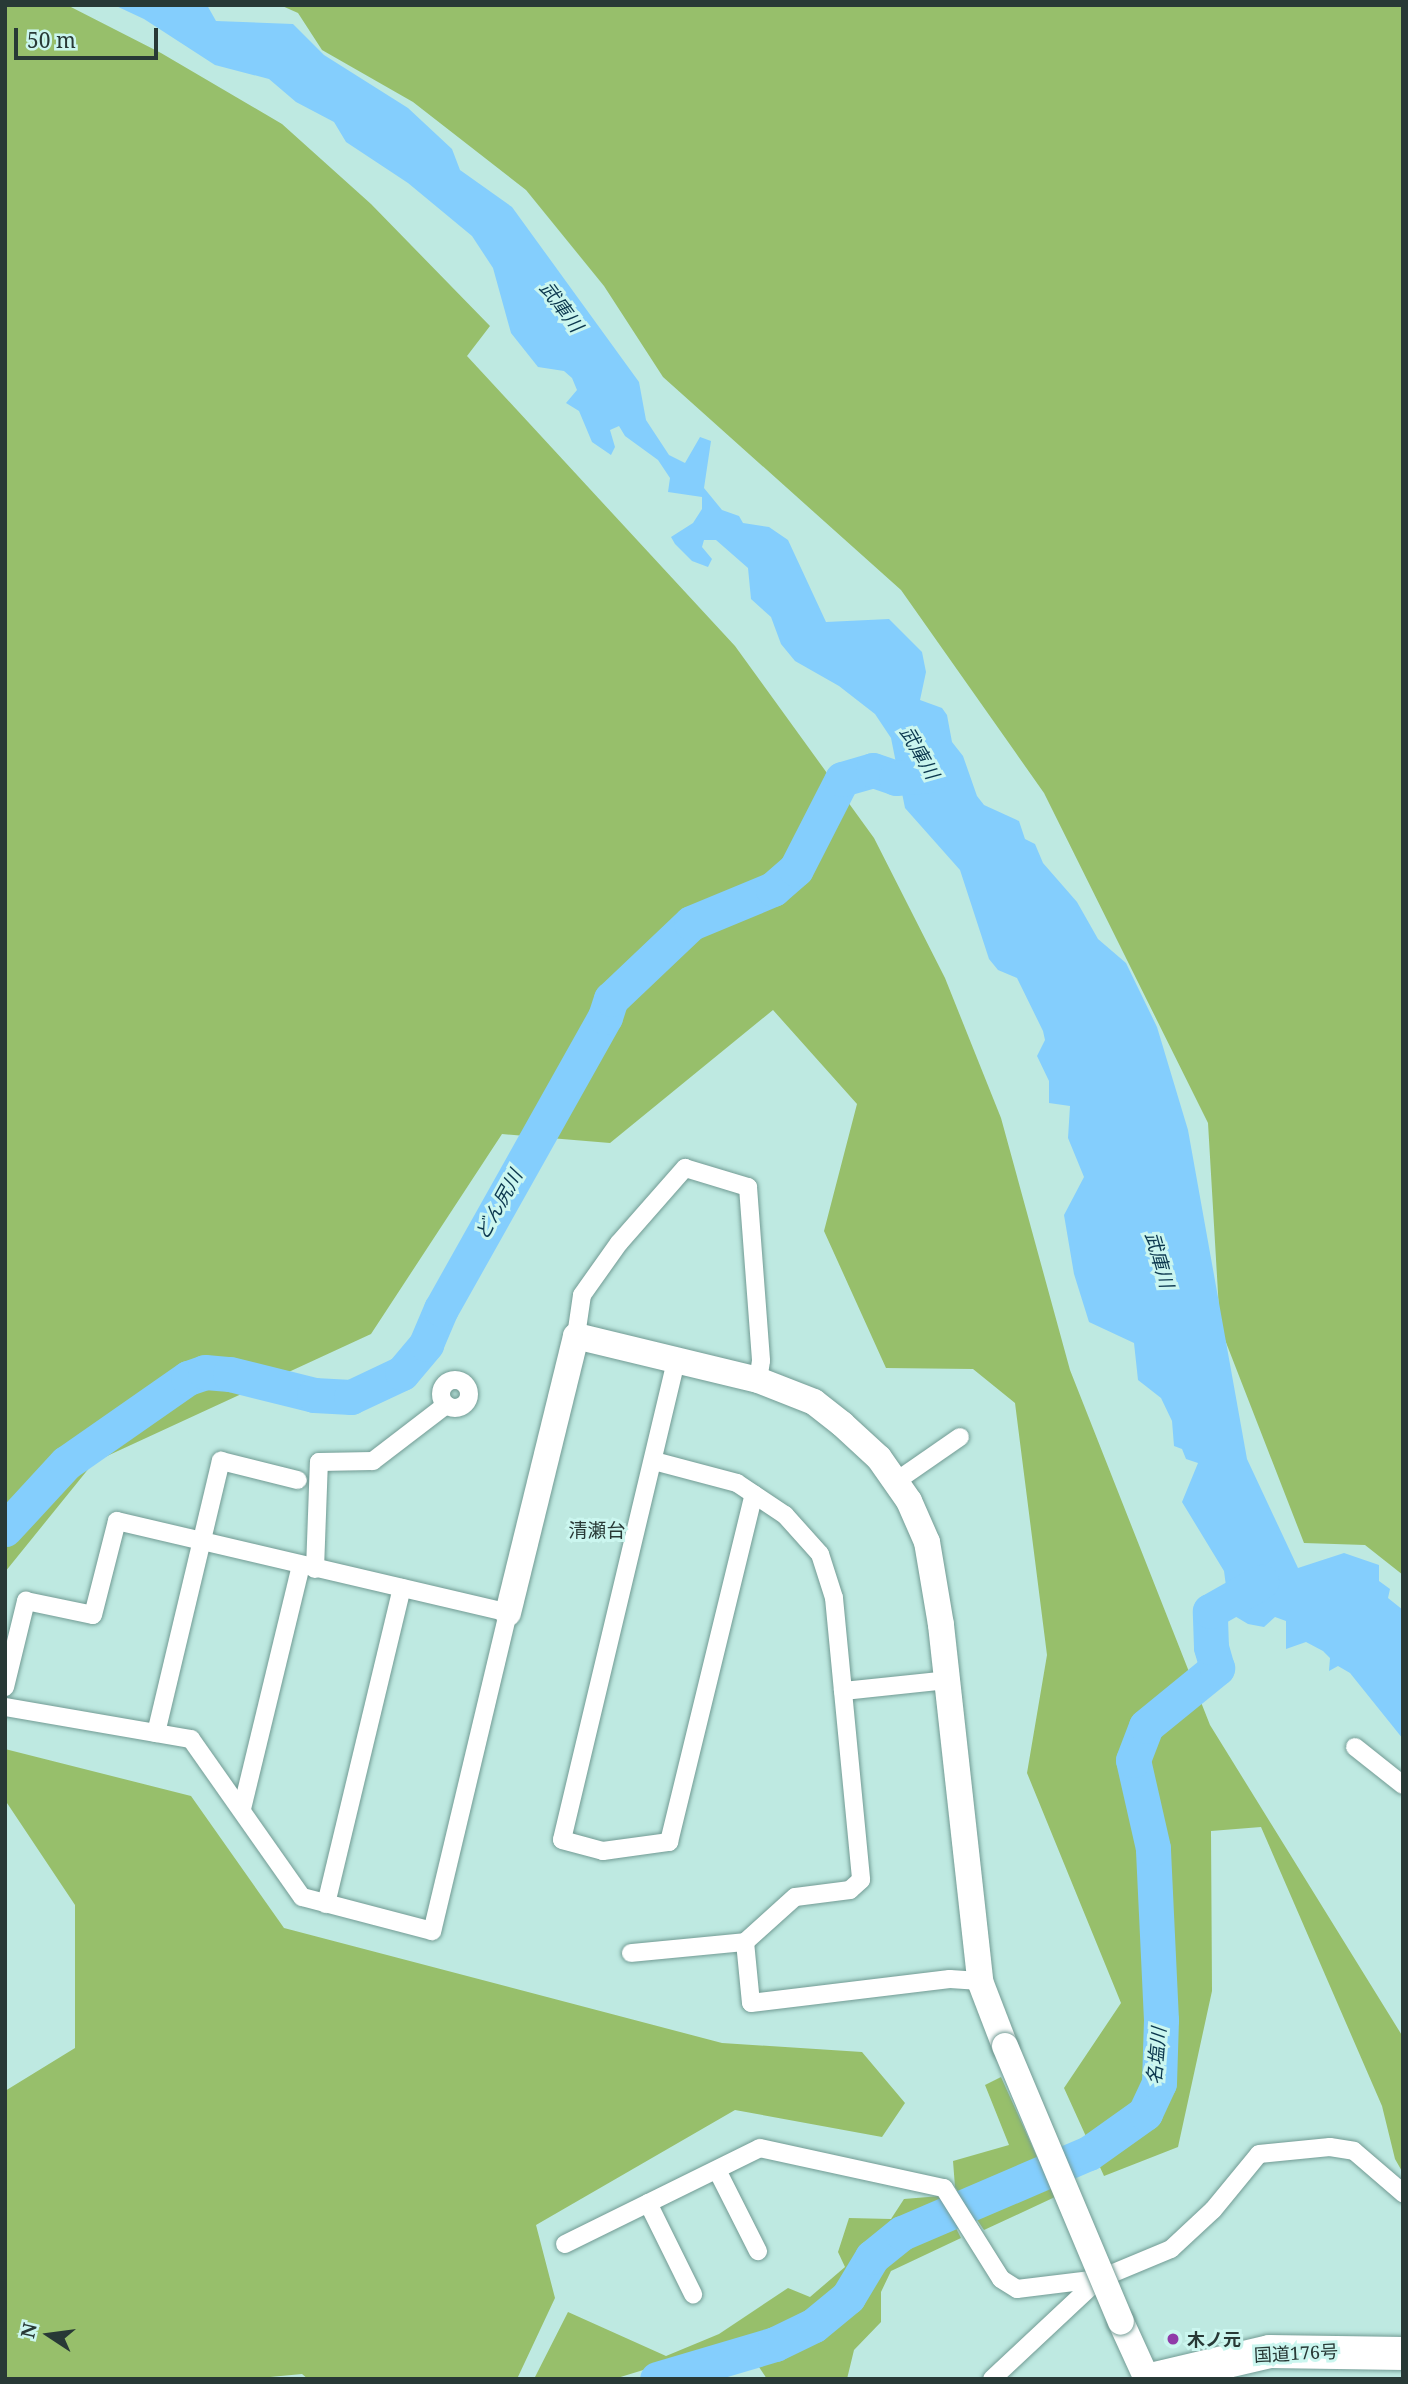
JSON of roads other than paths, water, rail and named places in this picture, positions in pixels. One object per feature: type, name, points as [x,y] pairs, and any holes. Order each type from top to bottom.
[{"type":"highway","name":"国道176号","points":[[1149,2379],[1269,2351],[1403,2353]]},
{"type":"highway","name":"国道176号","points":[[1222,2379],[1294,2368],[1403,2362]]},
{"type":"street","points":[[5,1707],[191,1739],[302,1897],[432,1931],[576,1336],[582,1295],[619,1244],[685,1168],[748,1187],[761,1362],[758,1380]]},
{"type":"street","points":[[576,1336],[758,1380],[814,1402],[879,1458],[895,1482],[927,1542],[947,1681],[980,1981],[1121,2322],[1149,2379]]},
{"type":"street","points":[[676,1361],[562,1840],[603,1851],[669,1842],[754,1493]]},
{"type":"street","points":[[242,1809],[308,1567],[319,1462],[373,1461],[446,1405]]},
{"type":"street","points":[[895,1482],[960,1437]]},
{"type":"street","points":[[156,1733],[221,1461],[298,1480]]},
{"type":"street","points":[[631,1953],[745,1942],[795,1897],[849,1890],[861,1880],[834,1598],[820,1554],[785,1514],[737,1483],[654,1461]]},
{"type":"street","points":[[5,1686],[26,1601],[93,1615],[117,1521],[508,1612]]},
{"type":"street","points":[[326,1904],[402,1588]]},
{"type":"street","points":[[5,1608],[25,1608]]},
{"type":"street","points":[[843,1691],[947,1681]]},
{"type":"street","points":[[1355,1747],[1403,1785]]},
{"type":"street","points":[[745,1942],[751,2003],[950,1979],[980,1981]]},
{"type":"street","points":[[565,2244],[760,2148],[944,2188],[968,2233],[1001,2279],[1017,2289],[1099,2279],[1171,2249],[1213,2210],[1259,2154],[1330,2147],[1354,2151],[1403,2193]]},
{"type":"street","points":[[717,2170],[758,2251]]},
{"type":"street","points":[[648,2203],[693,2294]]},
{"type":"street","points":[[992,2379],[1099,2279]]},
{"type":"water","name":"武庫川","points":[[114,5],[207,5],[216,21],[293,24],[324,55],[408,108],[452,149],[460,170],[512,207],[639,382],[646,420],[669,455],[685,463],[700,437],[711,441],[704,488],[722,510],[739,516],[743,523],[769,527],[788,540],[826,622],[889,619],[922,652],[926,672],[920,700],[942,708],[947,715],[952,742],[963,756],[977,796],[984,805],[1019,821],[1025,839],[1035,844],[1043,863],[1077,902],[1098,939],[1126,963],[1157,1027],[1188,1130],[1247,1459],[1298,1568],[1344,1553],[1379,1565],[1379,1581],[1390,1589],[1388,1598],[1403,1610],[1403,1739],[1350,1673],[1338,1666],[1329,1671],[1330,1658],[1323,1651],[1306,1642],[1286,1649],[1286,1621],[1275,1617],[1264,1627],[1248,1624],[1223,1609],[1219,1601],[1226,1586],[1224,1571],[1182,1502],[1198,1463],[1186,1459],[1182,1449],[1174,1446],[1172,1421],[1161,1398],[1138,1380],[1134,1343],[1089,1322],[1074,1274],[1064,1215],[1084,1177],[1068,1138],[1070,1106],[1049,1103],[1049,1081],[1037,1056],[1045,1040],[1043,1031],[1017,978],[998,970],[989,959],[960,870],[905,808],[891,738],[875,714],[839,686],[795,661],[781,644],[771,617],[751,599],[748,568],[716,540],[704,540],[702,547],[712,559],[708,567],[692,561],[675,544],[671,537],[693,523],[702,509],[702,497],[668,492],[670,478],[658,460],[625,436],[619,426],[610,430],[615,447],[611,455],[592,442],[579,411],[566,403],[577,390],[572,378],[564,371],[538,367],[511,333],[493,268],[472,236],[408,183],[346,142],[334,122],[296,102],[269,79],[215,65],[144,19]]},
{"type":"waterway","name":"どん尻川","points":[[5,1529],[66,1463],[188,1378],[205,1372],[230,1374],[314,1395],[351,1397],[402,1373],[426,1344],[441,1309],[605,1017],[611,999],[691,923],[773,889],[796,869],[842,779],[873,770],[896,778],[930,775]]},
{"type":"waterway","name":"名塩川","points":[[657,2379],[775,2344],[814,2325],[848,2297],[872,2257],[902,2233],[1089,2153],[1145,2113],[1159,2083],[1161,2020],[1153,1848],[1133,1760],[1146,1726],[1217,1668],[1211,1647],[1210,1611],[1261,1582]]},
{"type":"place","name":"木ノ元","points":[[1173,2339]]},
{"type":"district","name":"清瀬台","points":[[597,1531]]}]
